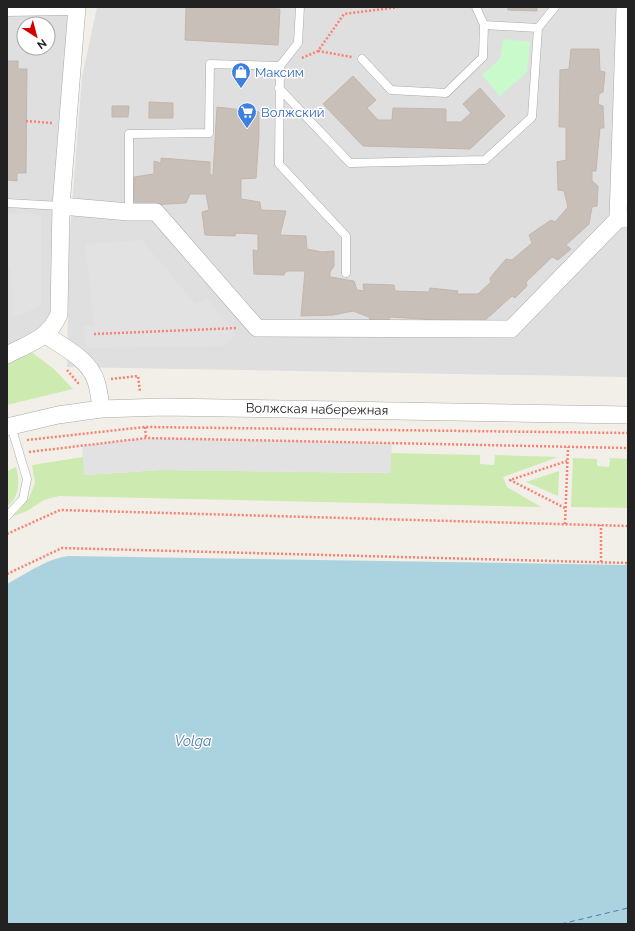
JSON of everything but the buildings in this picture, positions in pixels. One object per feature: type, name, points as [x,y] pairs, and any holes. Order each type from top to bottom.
[{"type":"street","points":[[61,206],[129,212],[156,212],[257,328],[511,329],[623,219],[625,7]]},
{"type":"street","points":[[7,355],[46,335],[54,325],[59,314],[61,206],[77,8]]},
{"type":"street","points":[[46,335],[83,361],[93,372],[101,409]]},
{"type":"street","name":"Волжская набережная","points":[[11,432],[58,415],[101,409],[194,407],[628,415]]},
{"type":"lane","points":[[300,7],[298,43],[280,66],[279,164],[346,236],[346,273]]},
{"type":"lane","points":[[362,59],[391,90],[446,92],[483,57],[484,25],[476,7]]},
{"type":"lane","points":[[279,88],[350,163],[484,160],[532,117],[538,28],[555,7]]},
{"type":"lane","points":[[7,12],[66,11],[77,8]]},
{"type":"lane","points":[[484,25],[538,28]]},
{"type":"lane","points":[[129,212],[129,134],[209,133],[210,64],[280,66]]},
{"type":"lane","points":[[7,204],[61,206]]},
{"type":"lane","points":[[7,516],[23,499],[27,479],[11,432]]},
{"type":"path","points":[[318,51],[344,14],[398,7]]},
{"type":"path","points":[[280,66],[318,51],[362,59]]},
{"type":"path","points":[[26,121],[56,123]]},
{"type":"path","points":[[94,334],[257,328]]},
{"type":"path","points":[[11,432],[145,427],[628,433]]},
{"type":"path","points":[[19,453],[146,438],[628,448]]},
{"type":"path","points":[[565,524],[568,447]]},
{"type":"path","points":[[566,508],[510,480],[567,461]]},
{"type":"path","points":[[7,534],[60,510],[628,526]]},
{"type":"path","points":[[601,525],[601,562]]},
{"type":"path","points":[[7,574],[62,548],[628,563]]},
{"type":"shaded area","points":[[7,7],[72,7],[50,324],[7,350]]},
{"type":"shaded area","points":[[97,7],[628,7],[628,377],[67,367],[69,243],[82,77]]},
{"type":"shaded area","points":[[7,214],[41,214],[41,306],[12,318],[11,267],[7,267]]},
{"type":"shaded area","points":[[142,240],[195,304],[207,299],[236,334],[223,346],[86,348],[83,326],[94,325],[85,244]]},
{"type":"shaded area","points":[[146,438],[392,443],[390,473],[161,470],[84,475],[82,446]]},
{"type":"green space","points":[[503,39],[530,42],[527,72],[500,96],[482,75],[500,59]]},
{"type":"green space","points":[[30,351],[54,369],[73,389],[7,405],[7,363]]},
{"type":"green space","points":[[391,453],[480,455],[480,464],[494,465],[495,455],[558,457],[503,477],[507,487],[541,507],[59,496],[44,500],[27,511],[14,516],[29,498],[35,483],[32,465],[83,457],[85,475],[161,470],[390,473]]},
{"type":"green space","points":[[573,458],[597,459],[597,466],[609,467],[610,458],[628,459],[628,508],[571,507]]},
{"type":"green space","points":[[16,467],[18,477],[17,494],[7,506],[7,471]]},
{"type":"green space","points":[[559,471],[558,496],[526,482]]},
{"type":"water","name":"Volga","points":[[61,557],[628,565],[628,924],[7,924],[7,584],[45,563]]},
{"type":"ferry route","points":[[561,924],[628,908]]},
{"type":"place","name":"Максим","points":[[241,89]]},
{"type":"place","name":"Волжский","points":[[247,129]]}]
